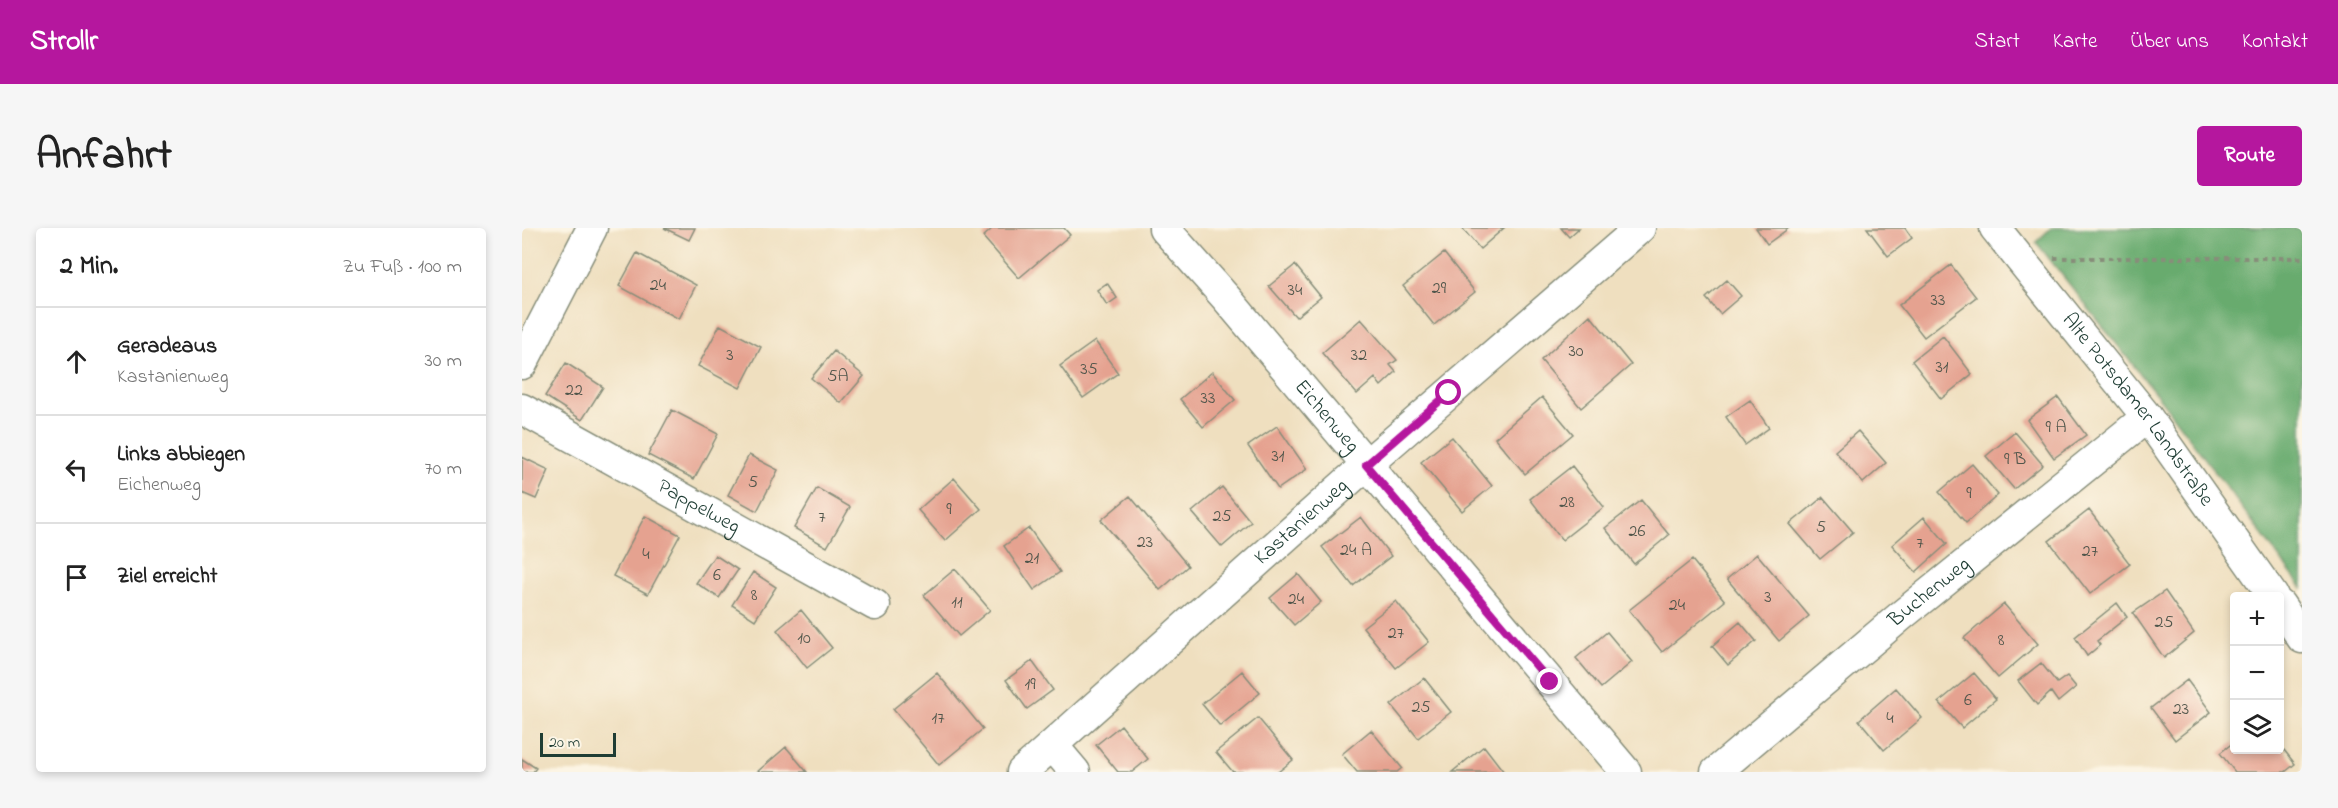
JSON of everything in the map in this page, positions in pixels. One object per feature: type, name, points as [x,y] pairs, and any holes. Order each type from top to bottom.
[{"type":"street","points":[[522,364],[592,228]]},
{"type":"street","name":"Eichenweg","points":[[1164,228],[1228,300],[1626,772]]},
{"type":"street","name":"Kastanienweg","points":[[1022,772],[1366,465],[1640,228]]},
{"type":"street","name":"Alte Potsdamer Landstraße","points":[[1995,228],[2147,417],[2270,592]]},
{"type":"street","name":"Pappelweg","points":[[522,410],[875,605]]},
{"type":"street","name":"Buchenweg","points":[[1716,772],[1902,615],[2147,417]]},
{"type":"street","points":[[2284,612],[2302,638]]},
{"type":"street","points":[[1053,746],[1075,772]]},
{"type":"path","points":[[2023,261],[2049,258],[2302,258]]},
{"type":"green space","points":[[2051,228],[2302,228],[2302,588],[2164,404],[2036,242]]},
{"type":"building","points":[[664,228],[695,228],[689,240]]},
{"type":"building","points":[[993,228],[1064,228],[1070,235],[1019,278],[983,237]]},
{"type":"building","points":[[1462,228],[1504,228],[1480,249]]},
{"type":"building","points":[[1561,228],[1579,228],[1569,237]]},
{"type":"building","points":[[1756,228],[1789,228],[1767,244]]},
{"type":"building","points":[[1867,228],[1905,228],[1912,238],[1888,256]]},
{"type":"building","points":[[637,253],[696,285],[679,319],[619,286]]},
{"type":"building","points":[[1444,253],[1475,292],[1434,325],[1403,286]]},
{"type":"building","points":[[1295,265],[1321,297],[1296,317],[1269,286]]},
{"type":"building","points":[[1951,265],[1976,297],[1924,337],[1899,305]]},
{"type":"building","points":[[1727,280],[1741,296],[1720,314],[1706,298]]},
{"type":"building","points":[[1107,283],[1117,298],[1107,305],[1097,290]]},
{"type":"building","points":[[1590,315],[1631,365],[1581,408],[1541,360]]},
{"type":"building","points":[[1361,319],[1397,360],[1390,365],[1396,372],[1381,386],[1375,378],[1357,394],[1322,353]]},
{"type":"building","points":[[720,325],[761,347],[740,388],[698,366]]},
{"type":"building","points":[[1943,336],[1972,374],[1941,399],[1912,361]]},
{"type":"building","points":[[1095,341],[1118,373],[1083,398],[1060,366]]},
{"type":"building","points":[[834,351],[864,376],[841,403],[811,378]]},
{"type":"building","points":[[566,363],[603,387],[582,420],[545,396]]},
{"type":"building","points":[[1212,372],[1235,400],[1203,427],[1180,399]]},
{"type":"building","points":[[1542,397],[1573,434],[1525,474],[1495,438]]},
{"type":"building","points":[[2058,397],[2086,435],[2054,458],[2027,420]]},
{"type":"building","points":[[1750,400],[1769,428],[1745,445],[1726,417]]},
{"type":"building","points":[[672,410],[718,434],[694,479],[648,455]]},
{"type":"building","points":[[1277,426],[1307,469],[1278,489],[1248,446]]},
{"type":"building","points":[[1858,431],[1886,463],[1863,483],[1835,451]]},
{"type":"building","points":[[2015,432],[2043,465],[2014,489],[1986,456]]},
{"type":"building","points":[[1452,437],[1492,486],[1462,511],[1421,462]]},
{"type":"building","points":[[749,455],[778,470],[757,511],[728,495]]},
{"type":"building","points":[[522,457],[549,470],[536,499],[522,493]]},
{"type":"building","points":[[1972,464],[1998,495],[1966,523],[1939,492]]},
{"type":"building","points":[[1572,466],[1604,507],[1562,540],[1530,499]]},
{"type":"building","points":[[954,478],[981,509],[945,541],[918,510]]},
{"type":"building","points":[[1222,487],[1251,522],[1222,547],[1192,512]]},
{"type":"building","points":[[817,488],[850,507],[827,547],[794,528]]},
{"type":"building","points":[[1130,496],[1188,566],[1160,590],[1101,520]]},
{"type":"building","points":[[1823,497],[1853,532],[1820,559],[1790,524]]},
{"type":"building","points":[[1641,500],[1669,535],[1634,564],[1605,528]]},
{"type":"building","points":[[2089,510],[2130,564],[2090,594],[2049,541]]},
{"type":"building","points":[[645,516],[680,535],[648,594],[613,576]]},
{"type":"building","points":[[1361,517],[1391,556],[1353,586],[1322,547]]},
{"type":"building","points":[[1924,517],[1947,544],[1916,572],[1892,545]]},
{"type":"building","points":[[1029,528],[1060,572],[1034,590],[1004,546]]},
{"type":"building","points":[[1757,554],[1809,616],[1779,641],[1727,579]]},
{"type":"building","points":[[715,555],[738,570],[719,598],[696,583]]},
{"type":"building","points":[[1692,560],[1725,601],[1662,652],[1629,610]]},
{"type":"building","points":[[955,569],[990,610],[959,636],[924,595]]},
{"type":"building","points":[[753,572],[776,587],[755,620],[732,605]]},
{"type":"building","points":[[1298,574],[1321,602],[1294,625],[1270,598]]},
{"type":"building","points":[[2165,591],[2194,633],[2164,658],[2133,613]]},
{"type":"building","points":[[1396,601],[1429,642],[1396,668],[1363,627]]},
{"type":"building","points":[[2117,603],[2127,617],[2097,641],[2100,645],[2087,656],[2075,637]]},
{"type":"building","points":[[2004,604],[2038,644],[1998,678],[1964,638]]},
{"type":"building","points":[[801,610],[832,648],[807,668],[777,630]]},
{"type":"building","points":[[1740,622],[1756,641],[1728,665],[1712,646]]},
{"type":"building","points":[[1607,632],[1632,662],[1601,688],[1576,658]]},
{"type":"building","points":[[1032,661],[1053,690],[1027,709],[1006,680]]},
{"type":"building","points":[[2041,663],[2057,683],[2067,676],[2076,687],[2058,702],[2051,692],[2037,705],[2018,681]]},
{"type":"building","points":[[1242,671],[1260,693],[1220,726],[1202,704]]},
{"type":"building","points":[[937,673],[983,729],[939,765],[893,709]]},
{"type":"building","points":[[1974,673],[1996,699],[1962,728],[1939,702]]},
{"type":"building","points":[[1424,678],[1451,712],[1418,738],[1391,705]]},
{"type":"building","points":[[2187,680],[2211,712],[2175,740],[2151,708]]},
{"type":"building","points":[[1896,688],[1922,718],[1884,750],[1859,720]]},
{"type":"building","points":[[1258,718],[1293,760],[1278,772],[1233,772],[1216,752]]},
{"type":"building","points":[[1121,725],[1148,759],[1132,772],[1118,772],[1096,745]]},
{"type":"building","points":[[1371,730],[1402,768],[1397,772],[1357,772],[1342,754]]},
{"type":"building","points":[[2230,745],[2230,754],[2284,754],[2284,750],[2295,764],[2285,772],[2235,772],[2220,753]]},
{"type":"building","points":[[1484,746],[1504,772],[1452,772]]},
{"type":"building","points":[[786,747],[807,772],[757,772]]},
{"type":"building","points":[[522,759],[536,768],[533,772],[522,772]]},
{"type":"route","points":[[1449,393],[1366,465],[1550,682]]}]
